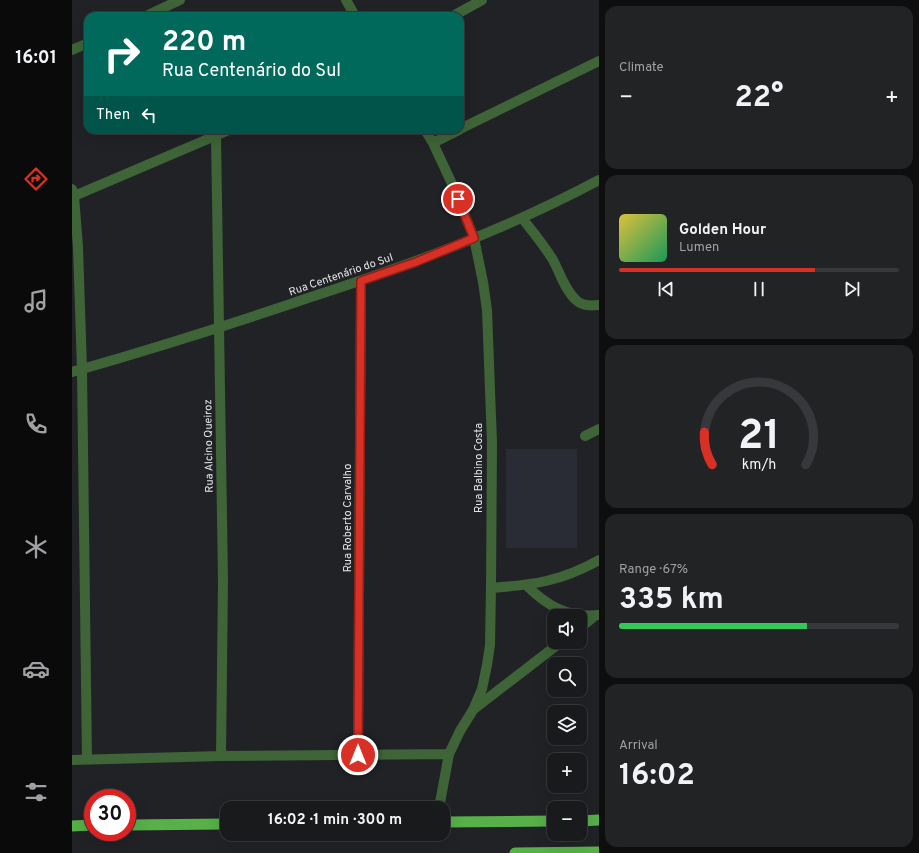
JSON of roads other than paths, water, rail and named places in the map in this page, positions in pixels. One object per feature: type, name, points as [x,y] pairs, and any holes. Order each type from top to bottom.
[{"type":"highway","points":[[587,821],[599,820]]},
{"type":"highway","points":[[450,822],[547,821]]},
{"type":"highway","points":[[136,825],[220,824]]},
{"type":"highway","points":[[72,826],[84,825]]},
{"type":"highway","points":[[515,853],[599,852]]},
{"type":"street","points":[[154,12],[180,0]]},
{"type":"street","points":[[346,0],[353,12]]},
{"type":"street","points":[[460,12],[482,0]]},
{"type":"street","points":[[72,50],[84,45]]},
{"type":"street","points":[[464,128],[599,61]]},
{"type":"street","points":[[88,760],[77,370],[78,247],[73,194],[220,134]]},
{"type":"street","name":"Rua Balbino Costa","points":[[427,134],[453,186],[474,238],[487,310],[492,443],[492,588],[490,645],[482,689],[473,710],[460,731],[449,754],[440,801]]},
{"type":"street","points":[[433,143],[451,134]]},
{"type":"street","name":"Rua Alcino Queiroz","points":[[216,136],[223,580],[221,756]]},
{"type":"street","name":"Rua Centenário do Sul","points":[[77,370],[220,328],[416,262],[522,218],[599,180]]},
{"type":"street","points":[[522,218],[541,242],[570,293],[577,301],[590,306],[599,305]]},
{"type":"street","name":"Rua Roberto Carvalho","points":[[358,755],[361,281]]},
{"type":"street","points":[[586,436],[599,429]]},
{"type":"street","points":[[492,588],[526,586],[558,579],[599,560]]},
{"type":"street","points":[[526,586],[539,598],[553,607],[565,612],[582,615],[598,615]]},
{"type":"street","points":[[587,623],[598,615]]},
{"type":"street","points":[[473,710],[552,649]]},
{"type":"street","points":[[72,760],[221,756],[449,754]]}]
